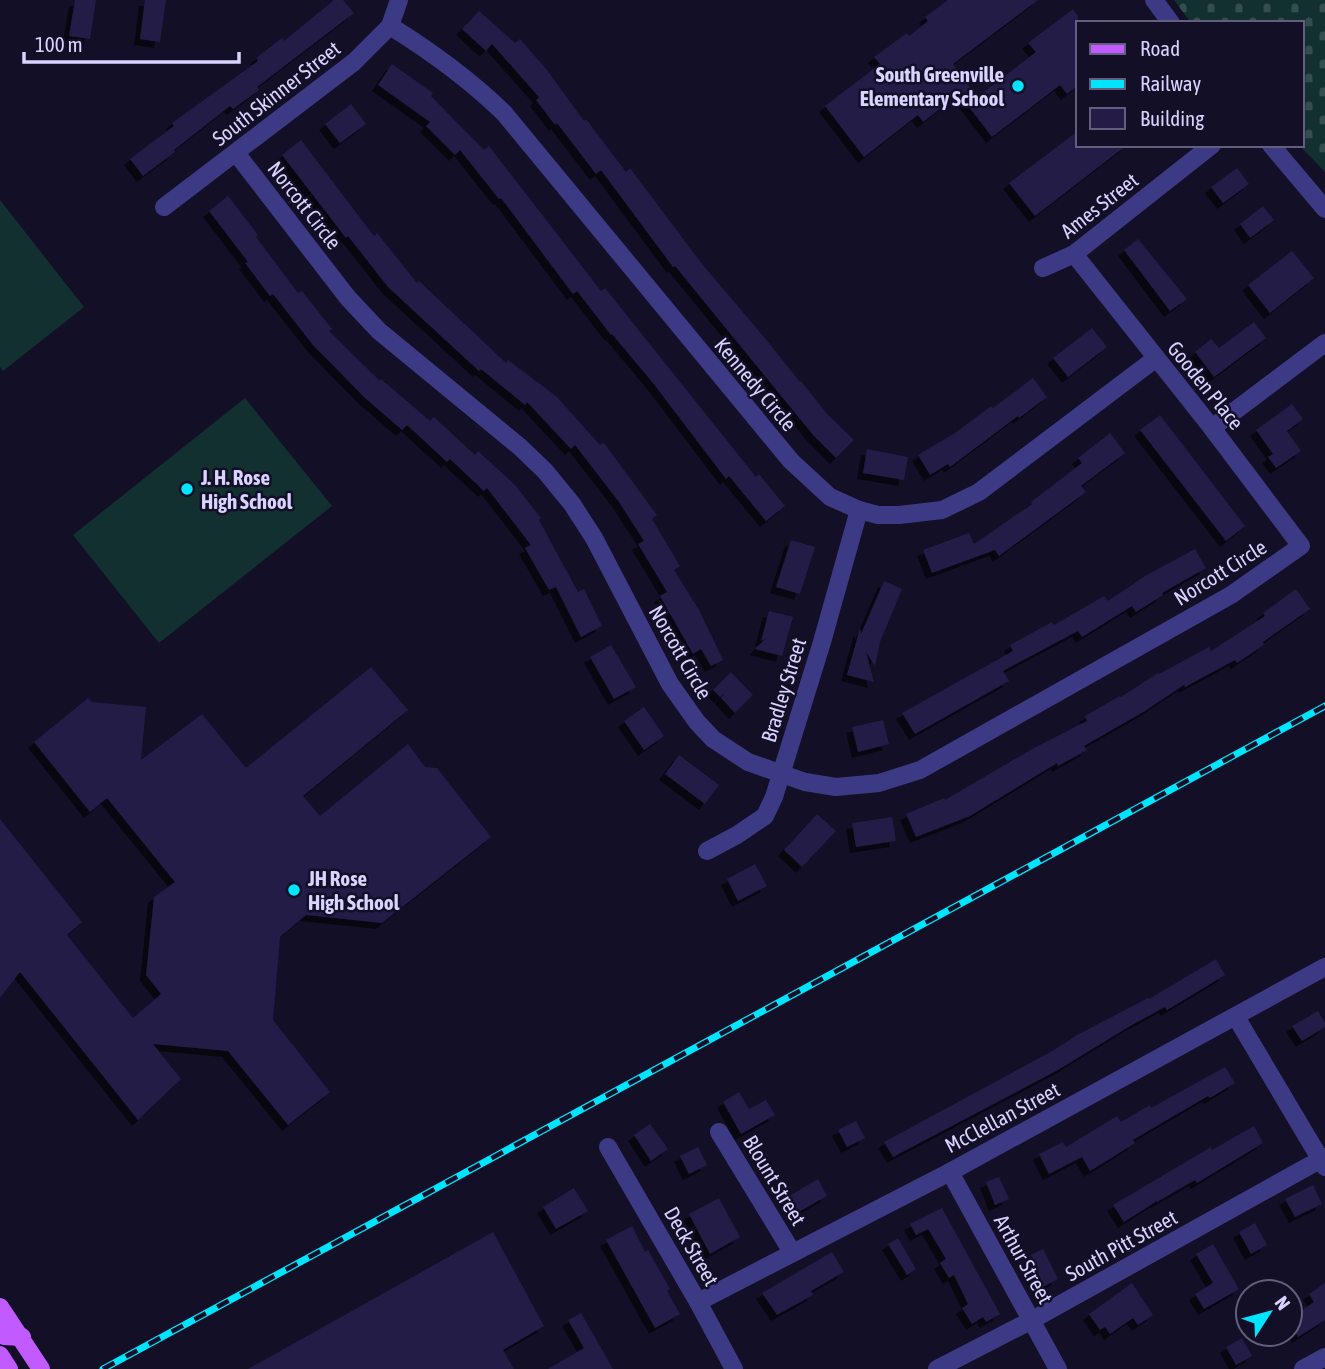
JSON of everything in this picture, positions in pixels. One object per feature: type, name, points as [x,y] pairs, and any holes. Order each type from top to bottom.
[{"type":"main road","points":[[0,1307],[41,1369]]},
{"type":"main road","points":[[0,1331],[4,1336],[22,1337]]},
{"type":"main road","points":[[0,1355],[9,1369]]},
{"type":"street","name":"South Skinner Street","points":[[164,207],[354,62],[390,26],[399,0]]},
{"type":"street","points":[[1154,0],[1170,21]]},
{"type":"street","name":"Kennedy Circle","points":[[390,26],[436,55],[476,86],[504,113],[791,461],[830,497],[859,510],[878,515],[942,510],[979,492],[1155,359]]},
{"type":"street","name":"Ames Street","points":[[1043,268],[1074,254],[1209,147]]},
{"type":"street","points":[[1273,147],[1325,209]]},
{"type":"street","name":"Norcott Circle","points":[[236,153],[348,298],[379,331],[511,439],[552,479],[594,538],[670,684],[696,722],[713,739],[748,762],[782,775],[836,787],[879,783],[920,770],[1231,595],[1301,546]]},
{"type":"street","name":"Gooden Place","points":[[1074,254],[1212,428],[1301,546]]},
{"type":"street","points":[[1212,428],[1325,343]]},
{"type":"street","name":"Bradley Street","points":[[707,851],[765,816],[782,775],[859,510]]},
{"type":"street","name":"McClellan Street","points":[[698,1302],[950,1172],[1325,967]]},
{"type":"street","points":[[1236,1017],[1324,1161]]},
{"type":"street","name":"Blount Street","points":[[719,1132],[792,1252]]},
{"type":"street","name":"Deck Street","points":[[608,1147],[734,1369]]},
{"type":"street","name":"South Pitt Street","points":[[937,1369],[1324,1161]]},
{"type":"street","name":"Arthur Street","points":[[950,1172],[1058,1369]]},
{"type":"street","points":[[1303,1369],[1325,1357]]},
{"type":"green space","points":[[1174,0],[1325,0],[1325,172],[1301,147],[1304,147],[1304,21],[1190,21]]},
{"type":"green space","points":[[0,200],[84,307],[3,371],[0,367]]},
{"type":"green space","points":[[245,398],[332,506],[159,643],[73,535]]},
{"type":"building","points":[[75,0],[96,0],[90,39],[69,36]]},
{"type":"building","points":[[145,0],[166,0],[160,42],[140,39]]},
{"type":"building","points":[[334,0],[343,0],[354,13],[257,87],[259,90],[233,109],[230,106],[143,176],[130,159],[174,126],[172,123],[258,61],[256,58],[282,38],[284,41]]},
{"type":"building","points":[[948,0],[1038,0],[953,64],[977,97],[1036,52],[1028,43],[1073,9],[1078,16],[1076,87],[1067,94],[1060,85],[992,137],[959,94],[923,122],[918,115],[864,157],[825,106],[880,64],[874,57],[907,33],[909,36],[928,21],[925,17]]},
{"type":"building","points":[[479,11],[515,43],[520,39],[626,172],[630,168],[702,264],[800,382],[854,440],[836,458],[814,436],[675,266],[673,267],[601,170],[596,174],[557,123],[555,125],[536,100],[539,97],[492,44],[486,51],[462,29]]},
{"type":"building","points":[[392,64],[433,93],[431,96],[484,150],[489,146],[601,291],[605,288],[756,477],[759,474],[785,506],[766,521],[729,476],[726,479],[653,383],[577,291],[573,294],[501,198],[499,199],[460,150],[455,155],[426,126],[430,122],[378,85]]},
{"type":"building","points":[[351,104],[366,124],[340,143],[325,124]]},
{"type":"building","points":[[1076,133],[1076,147],[1124,147],[1035,216],[1009,183]]},
{"type":"building","points":[[301,140],[374,236],[377,233],[417,283],[419,281],[506,363],[508,360],[556,396],[600,445],[604,443],[657,515],[652,519],[680,566],[674,570],[699,610],[723,660],[711,666],[701,649],[693,654],[660,596],[667,592],[638,544],[644,541],[619,502],[575,445],[571,449],[527,402],[525,405],[481,369],[479,371],[388,287],[348,236],[346,238],[282,155]]},
{"type":"building","points":[[1237,168],[1249,184],[1223,203],[1211,187]]},
{"type":"building","points":[[228,196],[298,293],[302,291],[332,329],[329,331],[380,381],[381,379],[430,421],[434,417],[475,455],[478,451],[515,485],[541,518],[539,520],[578,592],[584,589],[602,626],[581,637],[556,587],[549,590],[525,548],[531,545],[487,488],[484,491],[450,459],[447,462],[407,425],[402,430],[365,398],[313,345],[273,294],[270,296],[209,211]]},
{"type":"building","points":[[1263,206],[1274,220],[1250,238],[1240,224]]},
{"type":"building","points":[[1138,239],[1187,299],[1170,311],[1124,250]]},
{"type":"building","points":[[1292,251],[1314,278],[1270,313],[1248,285]]},
{"type":"building","points":[[1254,322],[1266,338],[1214,377],[1195,352],[1211,339],[1219,348]]},
{"type":"building","points":[[1092,328],[1107,347],[1068,377],[1053,358]]},
{"type":"building","points":[[1033,378],[1047,397],[950,467],[948,464],[930,475],[918,455],[955,433],[991,406],[993,408]]},
{"type":"building","points":[[1292,404],[1303,419],[1287,431],[1301,451],[1276,468],[1268,457],[1273,454],[1256,430]]},
{"type":"building","points":[[1160,415],[1245,526],[1226,541],[1140,430]]},
{"type":"building","points":[[1110,433],[1125,453],[1081,486],[1086,492],[999,556],[995,550],[932,573],[923,550],[969,533],[974,544],[1032,504],[1031,502],[1082,463],[1078,458]]},
{"type":"building","points":[[867,449],[908,457],[904,480],[863,473]]},
{"type":"building","points":[[791,540],[815,547],[800,594],[776,587]]},
{"type":"building","points":[[1195,549],[1206,568],[1162,593],[1163,595],[1136,612],[1132,606],[1082,637],[1078,631],[1003,671],[1009,681],[915,734],[902,713],[1013,651],[1010,645],[1052,622],[1054,625],[1104,596],[1108,601],[1145,576]]},
{"type":"building","points":[[884,581],[902,589],[880,642],[875,666],[866,652],[874,682],[847,675],[860,628],[861,634]]},
{"type":"building","points":[[1296,589],[1310,609],[1237,663],[1235,660],[1185,687],[1184,685],[1084,746],[1087,750],[1058,766],[1057,763],[970,816],[916,837],[906,814],[944,798],[945,800],[1032,749],[1087,721],[1085,716],[1158,673],[1209,647],[1211,651],[1265,616],[1263,613]]},
{"type":"building","points":[[769,611],[793,617],[782,656],[755,649],[766,638],[761,641]]},
{"type":"building","points":[[611,645],[636,687],[614,699],[590,657]]},
{"type":"building","name":"JH Rose High School","points":[[371,667],[408,710],[303,796],[320,816],[408,744],[425,767],[437,768],[491,837],[382,923],[306,915],[280,937],[273,1020],[330,1092],[288,1125],[228,1051],[153,1044],[181,1079],[138,1120],[20,972],[0,998],[0,819],[82,922],[67,935],[133,1018],[161,994],[146,975],[154,897],[175,882],[107,798],[90,812],[34,742],[88,698],[92,702],[146,707],[141,760],[202,714],[246,768]]},
{"type":"building","points":[[731,672],[753,695],[735,713],[721,698],[724,694],[720,697],[713,690]]},
{"type":"building","points":[[644,707],[664,736],[644,750],[624,721]]},
{"type":"building","points":[[883,720],[889,744],[858,752],[852,727]]},
{"type":"building","points":[[679,755],[719,785],[705,804],[665,774]]},
{"type":"building","points":[[817,814],[836,831],[802,867],[784,850]]},
{"type":"building","points":[[892,817],[896,841],[856,847],[852,823]]},
{"type":"building","points":[[755,864],[767,886],[738,901],[727,879]]},
{"type":"building","points":[[1216,959],[1225,975],[1167,1010],[1165,1007],[1058,1070],[893,1157],[884,1142],[1077,1035],[1149,999]]},
{"type":"building","points":[[1318,1011],[1325,1027],[1302,1041],[1292,1026]]},
{"type":"building","points":[[1225,1067],[1235,1083],[1133,1140],[1135,1143],[1090,1171],[1082,1157],[1049,1174],[1039,1154],[1063,1142],[1066,1147],[1117,1116],[1121,1122],[1150,1105],[1151,1108]]},
{"type":"building","points":[[739,1092],[749,1109],[766,1100],[775,1115],[741,1134],[723,1102]]},
{"type":"building","points":[[856,1121],[865,1138],[847,1147],[838,1130]]},
{"type":"building","points":[[650,1124],[668,1149],[651,1161],[634,1135]]},
{"type":"building","points":[[1254,1126],[1263,1143],[1197,1183],[1195,1180],[1124,1222],[1113,1205],[1211,1147],[1212,1150]]},
{"type":"building","points":[[698,1147],[707,1165],[689,1174],[680,1156]]},
{"type":"building","points":[[999,1177],[1009,1199],[995,1205],[986,1182]]},
{"type":"building","points":[[818,1179],[827,1196],[795,1214],[786,1198]]},
{"type":"building","points":[[1313,1185],[1322,1204],[1295,1217],[1285,1199]]},
{"type":"building","points":[[574,1188],[588,1211],[556,1229],[543,1207]]},
{"type":"building","points":[[719,1198],[740,1237],[710,1254],[689,1214]]},
{"type":"building","points":[[942,1208],[1000,1314],[986,1322],[983,1317],[972,1324],[962,1308],[968,1304],[954,1275],[949,1278],[940,1263],[946,1259],[928,1229],[916,1235],[910,1224]]},
{"type":"building","points":[[1255,1223],[1267,1245],[1251,1254],[1239,1232]]},
{"type":"building","points":[[632,1226],[645,1252],[648,1250],[670,1289],[667,1291],[680,1314],[655,1328],[606,1240]]},
{"type":"building","points":[[493,1232],[544,1326],[503,1350],[514,1369],[248,1369]]},
{"type":"building","points":[[898,1238],[916,1269],[907,1275],[888,1244]]},
{"type":"building","points":[[1213,1244],[1234,1280],[1234,1292],[1204,1309],[1195,1294],[1213,1283],[1196,1254]]},
{"type":"building","points":[[1043,1249],[1058,1279],[1039,1289],[1028,1269],[1036,1265],[1031,1255]]},
{"type":"building","points":[[832,1252],[844,1272],[811,1291],[813,1295],[777,1315],[762,1293]]},
{"type":"building","points":[[1132,1283],[1153,1315],[1138,1325],[1133,1318],[1110,1334],[1105,1327],[1100,1330],[1089,1314]]},
{"type":"building","points":[[1325,1283],[1325,1320],[1304,1333],[1304,1309],[1314,1302],[1309,1294]]},
{"type":"building","points":[[581,1313],[613,1369],[548,1369],[584,1348],[568,1320]]},
{"type":"building","points":[[1234,1342],[1234,1348],[1248,1348],[1252,1356],[1236,1365],[1226,1347]]},
{"type":"railway","points":[[103,1369],[1325,706]]},
{"type":"place","name":"South Greenville Elementary School","points":[[1018,86]]},
{"type":"place","name":"J. H. Rose High School","points":[[187,489]]},
{"type":"place","name":"JH Rose High School","points":[[294,890]]}]
